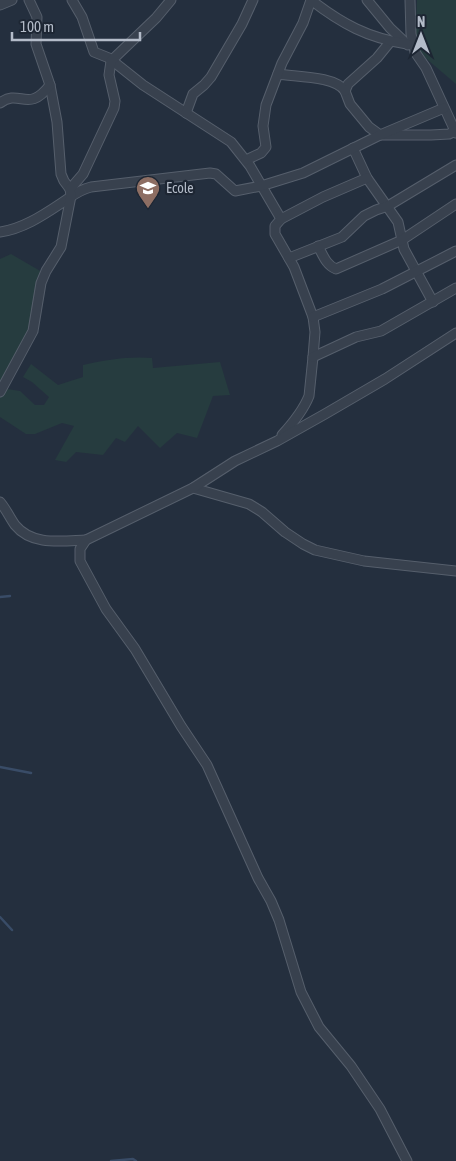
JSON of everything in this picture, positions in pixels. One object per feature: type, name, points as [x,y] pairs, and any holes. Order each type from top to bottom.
[{"type":"street","points":[[0,5],[12,0]]},
{"type":"street","points":[[0,392],[33,331],[46,270],[61,247],[71,192],[61,174],[57,119],[50,85],[36,44],[37,17],[28,0]]},
{"type":"street","points":[[72,0],[83,19],[93,50],[109,58],[186,113],[231,142],[246,160],[281,219]]},
{"type":"street","points":[[1,229],[16,228],[28,223],[50,211],[71,192],[83,174],[114,108],[115,101],[109,75],[111,61],[156,18],[171,0]]},
{"type":"street","points":[[186,113],[193,94],[211,77],[242,24],[253,0]]},
{"type":"street","points":[[246,160],[261,153],[266,148],[264,115],[271,90],[303,23],[311,0],[322,10],[372,37],[407,44]]},
{"type":"street","points":[[278,74],[333,82],[342,86],[350,104],[369,127],[380,135],[431,135],[456,132],[453,120],[444,108],[426,68],[416,52],[390,28],[367,0]]},
{"type":"street","points":[[410,0],[412,34],[416,52]]},
{"type":"street","points":[[345,91],[348,84],[377,58],[390,42]]},
{"type":"street","points":[[0,103],[10,98],[37,99],[50,85]]},
{"type":"street","points":[[71,192],[91,187],[210,173],[216,174],[234,191],[261,186],[303,174],[380,135],[444,108]]},
{"type":"street","points":[[353,148],[367,178],[398,222],[404,249],[433,302]]},
{"type":"street","points":[[289,258],[342,237],[364,216],[388,206],[456,166]]},
{"type":"street","points":[[277,441],[294,422],[305,405],[313,357],[314,332],[313,317],[289,258],[275,234],[275,226],[281,219],[323,196],[367,178]]},
{"type":"street","points":[[318,246],[325,260],[330,266],[336,268],[402,240],[456,204]]},
{"type":"street","points":[[313,317],[382,290],[456,251]]},
{"type":"street","points":[[313,357],[356,337],[381,331],[456,288]]},
{"type":"street","points":[[0,502],[24,535],[30,538],[86,540],[193,488],[234,461],[277,441],[361,394],[456,333]]},
{"type":"street","points":[[193,488],[248,504],[262,512],[303,544],[315,550],[364,561],[456,571]]},
{"type":"street","points":[[86,540],[80,550],[80,561],[106,608],[135,649],[181,726],[207,765],[258,878],[271,901],[302,992],[319,1027],[351,1066],[380,1109],[407,1161]]},
{"type":"green space","points":[[417,0],[456,0],[456,84],[415,49]]},
{"type":"green space","points":[[11,254],[42,272],[33,317],[25,344],[1,388],[20,391],[35,405],[44,405],[49,397],[32,382],[23,377],[31,364],[58,385],[83,377],[83,365],[109,360],[152,358],[153,368],[220,362],[230,395],[213,396],[197,438],[177,433],[160,448],[138,426],[125,442],[116,438],[103,455],[76,452],[66,462],[55,460],[74,426],[62,423],[35,434],[26,434],[0,417],[0,259]]},
{"type":"waterway","points":[[0,597],[10,596]]},
{"type":"waterway","points":[[0,767],[31,773]]},
{"type":"waterway","points":[[0,917],[12,930]]},
{"type":"waterway","points":[[111,1161],[133,1159],[136,1161]]},
{"type":"place","name":"Ecole","points":[[148,209]]}]
